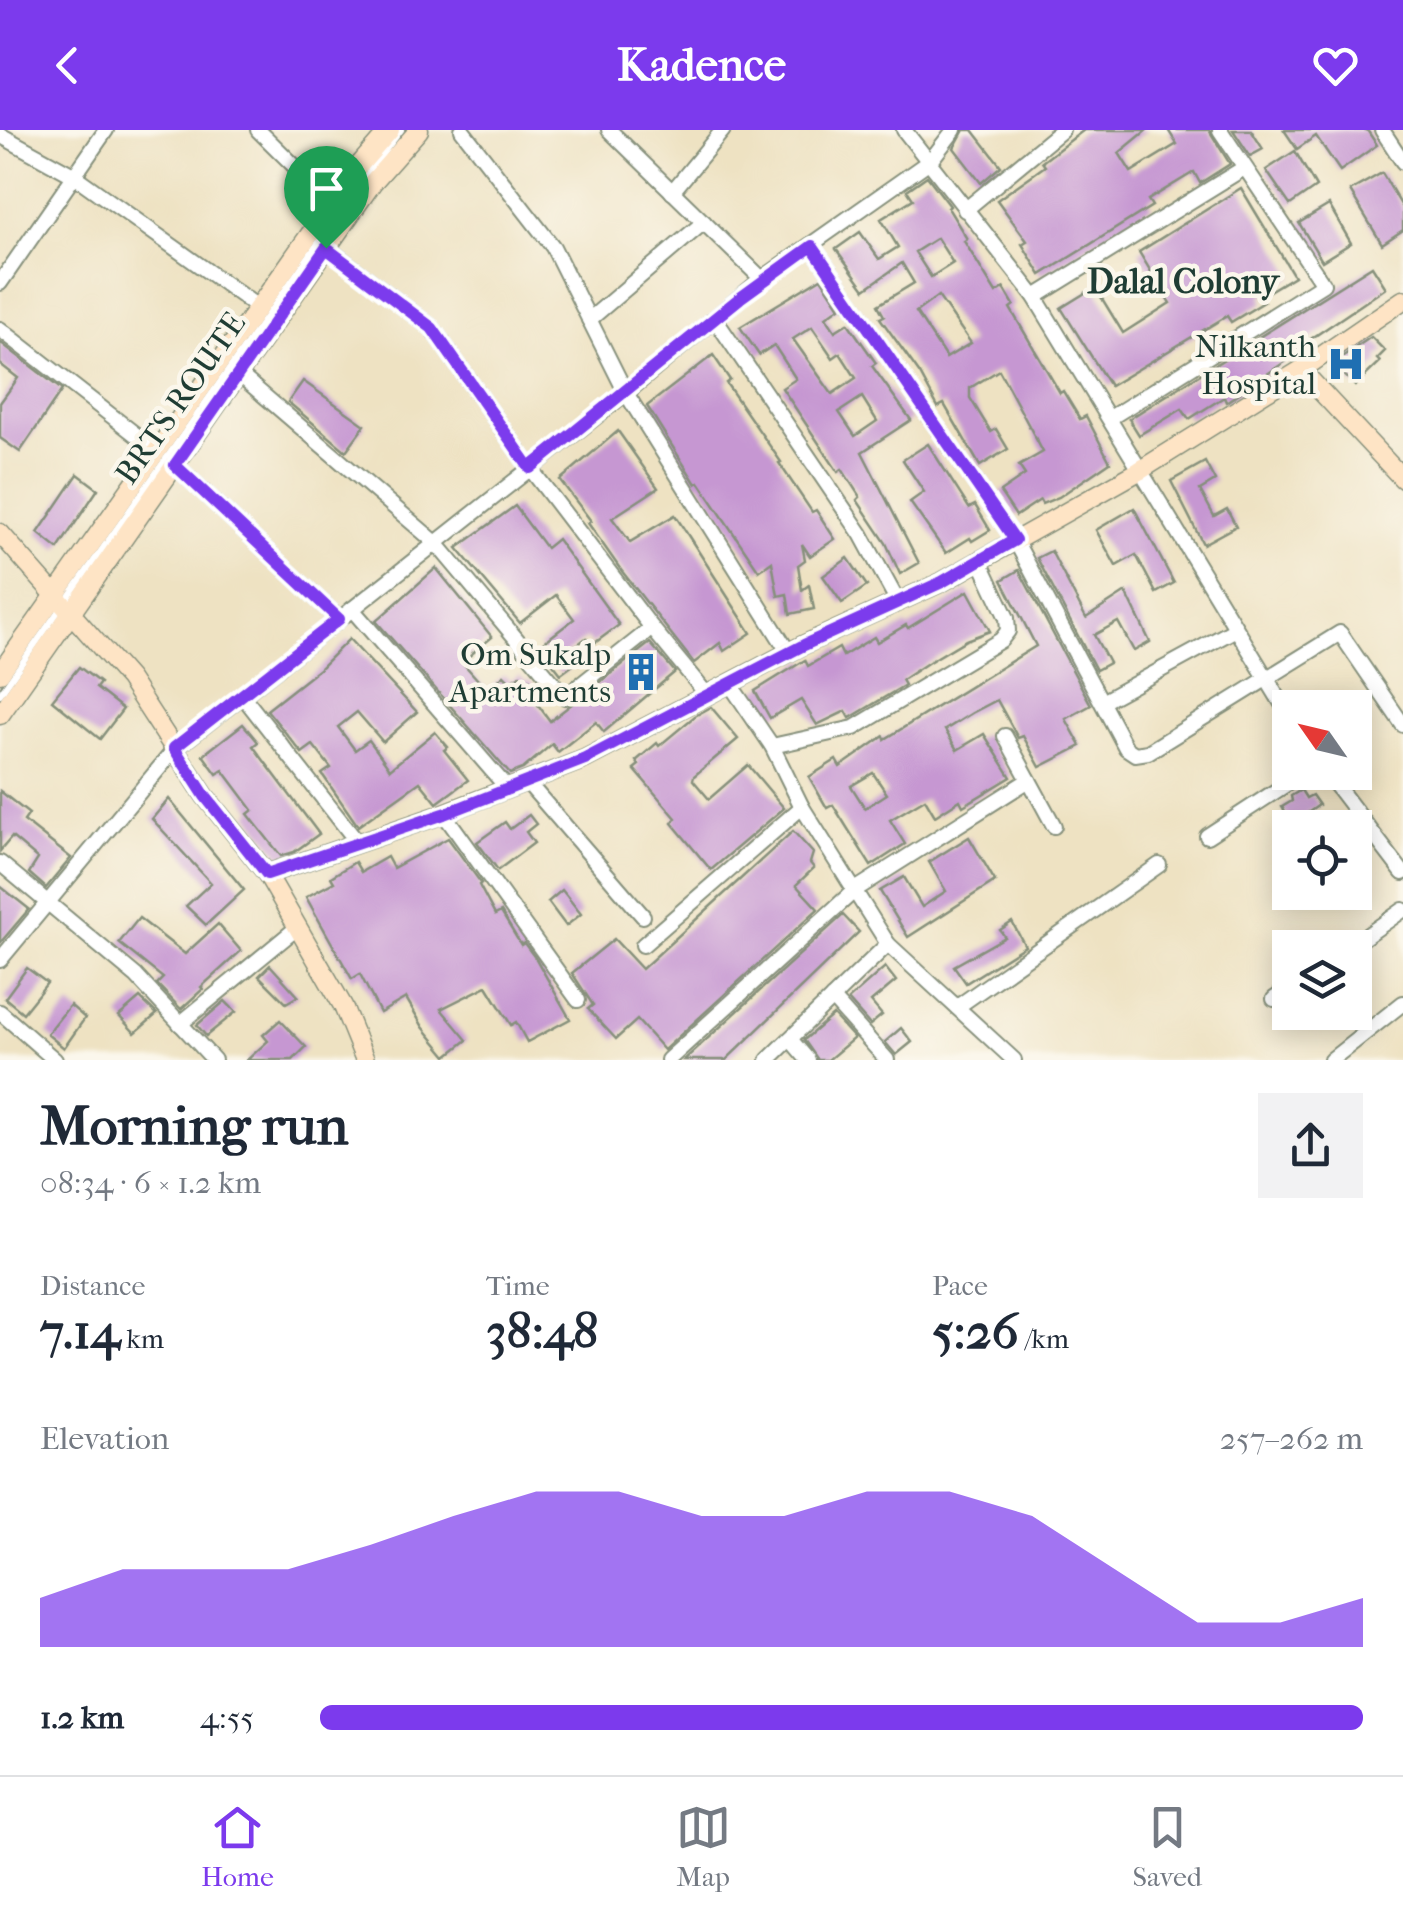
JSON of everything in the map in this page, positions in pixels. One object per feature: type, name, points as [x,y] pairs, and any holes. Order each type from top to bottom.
[{"type":"street","points":[[0,283],[106,130]]},
{"type":"street","points":[[258,130],[332,203]]},
{"type":"street","points":[[0,715],[62,605],[158,452],[356,168],[390,130]]},
{"type":"street","points":[[0,674],[62,605],[175,465],[373,182],[419,130]]},
{"type":"street","points":[[462,130],[553,247],[626,393],[788,653]]},
{"type":"street","points":[[609,130],[762,279]]},
{"type":"street","points":[[672,192],[724,130]]},
{"type":"street","points":[[904,130],[1035,297],[1273,690]]},
{"type":"street","points":[[740,298],[931,160],[954,130]]},
{"type":"street","points":[[965,210],[1062,130]]},
{"type":"street","points":[[1110,418],[1324,284],[1220,130]]},
{"type":"street","points":[[1382,130],[1403,162]]},
{"type":"street","points":[[0,135],[74,175],[259,308]]},
{"type":"street","points":[[1035,297],[1244,168]]},
{"type":"street","points":[[589,320],[704,222]]},
{"type":"street","points":[[326,248],[432,328],[530,468],[708,696]]},
{"type":"street","points":[[0,960],[174,748],[626,393],[762,279],[807,250]]},
{"type":"street","points":[[807,250],[1015,540],[1126,748],[1135,754],[1148,752],[1340,633],[1403,724]]},
{"type":"street","points":[[267,874],[444,814],[585,759],[788,653],[942,582],[1139,471],[1403,300]]},
{"type":"street","points":[[715,318],[861,534],[898,602]]},
{"type":"street","points":[[0,329],[158,452]]},
{"type":"street","points":[[1300,370],[1403,478]]},
{"type":"street","points":[[240,374],[436,543],[566,697],[652,628]]},
{"type":"street","points":[[175,465],[339,619]]},
{"type":"street","points":[[0,534],[129,679],[205,796],[267,874],[343,1006],[365,1060]]},
{"type":"street","points":[[772,746],[854,728],[1001,640],[1008,630],[1007,618],[979,559]]},
{"type":"street","points":[[352,609],[508,789]]},
{"type":"street","points":[[1102,702],[1236,629]]},
{"type":"street","points":[[730,684],[772,746],[802,807],[888,944],[1014,1060]]},
{"type":"street","points":[[242,695],[358,844]]},
{"type":"street","points":[[1006,736],[1054,826]]},
{"type":"street","points":[[668,1060],[854,890],[1028,780]]},
{"type":"street","points":[[526,782],[643,916]]},
{"type":"street","points":[[1207,836],[1277,790]]},
{"type":"street","points":[[643,945],[802,807]]},
{"type":"street","points":[[444,814],[578,1000]]},
{"type":"street","points":[[1372,843],[1403,873]]},
{"type":"street","points":[[0,863],[136,976],[214,1060]]},
{"type":"street","points":[[957,1007],[1159,866]]},
{"type":"street","points":[[1372,932],[1403,910]]},
{"type":"street","points":[[180,1024],[298,927]]},
{"type":"street","points":[[768,1060],[888,944]]},
{"type":"street","points":[[832,998],[887,1060]]},
{"type":"street","points":[[1331,1060],[1403,1002]]},
{"type":"street","points":[[0,1012],[54,1060]]},
{"type":"street","points":[[790,1038],[808,1060]]},
{"type":"lane","name":"BRTS ROUTE","points":[[0,694],[401,130]]},
{"type":"building","points":[[964,130],[973,130],[1001,166],[981,183],[954,148]]},
{"type":"building","points":[[1084,130],[1147,130],[1119,153],[1131,172],[1177,144],[1168,130],[1209,130],[1230,164],[1200,183],[1194,172],[1148,200],[1152,206],[1041,275],[1022,244],[1027,241],[997,200],[1045,166],[1042,162]]},
{"type":"building","points":[[1233,130],[1251,130],[1263,149],[1250,156]]},
{"type":"building","points":[[1284,130],[1367,130],[1377,145],[1340,171],[1316,136],[1297,149]]},
{"type":"building","points":[[1295,151],[1316,187],[1290,205],[1266,170]]},
{"type":"building","points":[[1382,173],[1403,208],[1403,230],[1382,244],[1350,191]]},
{"type":"building","points":[[927,176],[950,206],[967,239],[964,241],[996,293],[1004,288],[1014,305],[1010,308],[1060,393],[1063,391],[1080,419],[1086,416],[1110,462],[1059,497],[1042,504],[1040,500],[1016,516],[1000,492],[1025,475],[1019,466],[1043,452],[999,370],[970,388],[970,398],[991,432],[996,429],[1008,449],[980,466],[944,404],[938,407],[880,318],[884,316],[878,305],[914,283],[902,263],[865,289],[836,249],[860,232],[879,259],[898,247],[881,219],[913,199],[907,190]],"holes":[[[937,238],[953,263],[931,277],[915,252]],[[938,296],[971,343],[946,358],[916,312]]]},
{"type":"building","points":[[1241,188],[1294,276],[1261,296],[1264,302],[1231,322],[1227,316],[1110,386],[1061,308],[1095,287],[1123,333],[1170,303],[1139,252]]},
{"type":"building","points":[[1329,205],[1351,243],[1322,261],[1299,223]]},
{"type":"building","points":[[1372,266],[1386,288],[1296,349],[1298,353],[1226,402],[1224,397],[1189,419],[1182,409],[1139,435],[1129,419]]},
{"type":"building","points":[[821,278],[840,307],[826,317],[835,331],[848,323],[876,363],[872,366],[911,420],[862,452],[919,563],[900,574],[886,543],[857,500],[860,497],[842,469],[838,472],[782,388],[796,379],[774,345],[759,355],[740,327]],"holes":[[[812,327],[833,358],[840,353],[856,378],[832,394],[793,339]],[[862,397],[877,421],[855,436],[839,412]]]},
{"type":"building","points":[[1371,337],[1385,351],[1377,359],[1380,362],[1355,386],[1333,363]]},
{"type":"building","points":[[0,342],[62,390],[20,452],[0,438],[0,403],[18,378],[0,364]]},
{"type":"building","points":[[713,355],[730,380],[726,383],[779,463],[835,539],[810,556],[802,544],[805,560],[798,565],[802,590],[809,585],[814,609],[790,614],[787,594],[778,596],[772,562],[759,571],[699,482],[696,484],[647,406]]},
{"type":"building","points":[[303,381],[365,425],[346,451],[288,402]]},
{"type":"building","points":[[618,431],[658,488],[612,518],[630,542],[675,515],[751,633],[724,651],[720,643],[694,663],[621,570],[560,480]]},
{"type":"building","points":[[928,444],[969,508],[975,505],[990,530],[946,553],[910,502],[924,492],[903,460]]},
{"type":"building","points":[[1205,462],[1215,481],[1200,490],[1214,516],[1227,509],[1236,526],[1203,544],[1171,481]]},
{"type":"building","points":[[78,474],[98,489],[58,549],[38,533]]},
{"type":"building","points":[[515,506],[546,548],[557,539],[619,625],[592,645],[586,638],[565,654],[573,665],[561,674],[539,646],[574,619],[556,595],[520,623],[457,548]]},
{"type":"building","points":[[1134,508],[1174,583],[1156,593],[1136,555],[1116,566],[1096,530]]},
{"type":"building","points":[[1051,551],[1086,618],[1126,592],[1150,642],[1134,651],[1118,622],[1094,635],[1109,663],[1096,670],[1037,558]]},
{"type":"building","points":[[848,558],[867,586],[842,603],[823,576]]},
{"type":"building","points":[[436,568],[492,637],[462,662],[487,690],[504,675],[510,681],[520,675],[526,682],[529,679],[541,699],[536,702],[550,721],[650,643],[675,672],[604,732],[596,722],[558,752],[552,744],[523,769],[510,774],[376,621]]},
{"type":"building","points":[[1019,570],[1091,705],[1066,719],[1081,746],[1040,767],[997,700],[972,713],[945,730],[957,750],[984,734],[1011,777],[963,806],[960,800],[935,816],[925,799],[890,820],[905,844],[871,866],[833,805],[827,808],[809,777],[836,760],[840,767],[884,736],[885,739],[1036,646],[1002,580]],"holes":[[[873,773],[887,794],[865,808],[851,786]]]},
{"type":"building","points":[[968,591],[990,631],[929,662],[902,680],[905,685],[850,718],[846,711],[817,725],[801,700],[770,718],[755,691],[805,660],[808,666],[839,648],[843,656],[874,637],[877,642],[906,625],[908,628]]},
{"type":"building","points":[[349,639],[417,712],[383,742],[357,712],[338,727],[355,750],[369,740],[390,769],[435,732],[468,780],[437,803],[420,782],[358,826],[322,774],[331,768],[313,745],[302,753],[267,710],[319,669]]},
{"type":"building","points":[[79,667],[100,683],[96,688],[123,709],[100,739],[52,700]]},
{"type":"building","points":[[711,707],[738,739],[693,780],[709,799],[748,765],[784,808],[711,870],[672,823],[676,818],[634,769],[639,765],[636,761],[657,743],[659,746]]},
{"type":"building","points":[[243,724],[258,742],[253,746],[319,834],[294,852],[281,856],[248,814],[253,810],[223,770],[217,774],[203,755]]},
{"type":"building","points":[[1301,790],[1306,798],[1312,795],[1319,805],[1312,810],[1284,810],[1282,807],[1292,801],[1291,796]]},
{"type":"building","points":[[0,791],[29,814],[24,821],[71,858],[46,888],[29,873],[38,859],[12,837],[0,851]]},
{"type":"building","points":[[169,799],[244,890],[206,925],[186,906],[211,883],[152,819]]},
{"type":"building","points":[[529,815],[536,824],[526,832],[534,843],[498,870],[477,842],[505,822],[510,829]]},
{"type":"building","points":[[793,831],[813,853],[810,863],[814,868],[796,885],[818,909],[664,1050],[637,1020],[616,1039],[588,1009],[593,1005],[572,973],[614,939],[642,969]]},
{"type":"building","points":[[969,837],[995,881],[908,937],[880,891],[904,877],[922,907],[946,891],[929,862]]},
{"type":"building","points":[[448,838],[481,883],[495,915],[501,912],[521,945],[524,943],[536,959],[570,1019],[527,1042],[516,1022],[511,1025],[487,986],[441,1009],[467,1040],[447,1056],[406,998],[380,1013],[360,974],[352,979],[306,897],[334,882],[331,877],[355,862],[361,872],[387,857],[393,868]]},
{"type":"building","points":[[0,886],[29,909],[0,943]]},
{"type":"building","points":[[562,890],[581,914],[566,926],[548,902]]},
{"type":"building","points":[[843,915],[859,932],[726,1060],[684,1060]]},
{"type":"building","points":[[139,918],[185,954],[218,924],[241,951],[181,1009],[157,984],[163,978],[119,943]]},
{"type":"building","points":[[1012,922],[1025,946],[966,983],[954,966],[1005,937],[1000,930]]},
{"type":"building","points":[[270,965],[298,996],[286,1003],[259,976]]},
{"type":"building","points":[[885,967],[896,981],[871,1002],[882,1015],[870,1025],[848,1000]]},
{"type":"building","points":[[27,968],[47,983],[23,1013],[5,998]]},
{"type":"building","points":[[140,998],[157,1014],[135,1033],[119,1016]]},
{"type":"building","points":[[225,1001],[236,1012],[206,1036],[197,1025]]},
{"type":"building","points":[[70,1005],[85,1018],[64,1048],[47,1034]]},
{"type":"building","points":[[833,1015],[854,1038],[828,1060],[818,1060],[804,1040]]},
{"type":"building","points":[[280,1020],[306,1047],[293,1060],[247,1060],[268,1041],[263,1035]]},
{"type":"building","points":[[901,1028],[912,1042],[896,1055],[885,1042]]},
{"type":"place","name":"Nilkanth Hospital","points":[[1346,364]]},
{"type":"place","name":"Om Sukalp Apartments","points":[[641,672]]},
{"type":"district","name":"Dalal Colony","points":[[1183,281]]},
{"type":"route","points":[[812,246],[1015,540],[942,582],[804,645],[585,759],[444,814],[267,874],[205,796],[174,748],[339,619],[175,465],[326,248],[432,328],[530,468],[740,298],[812,246]]}]
